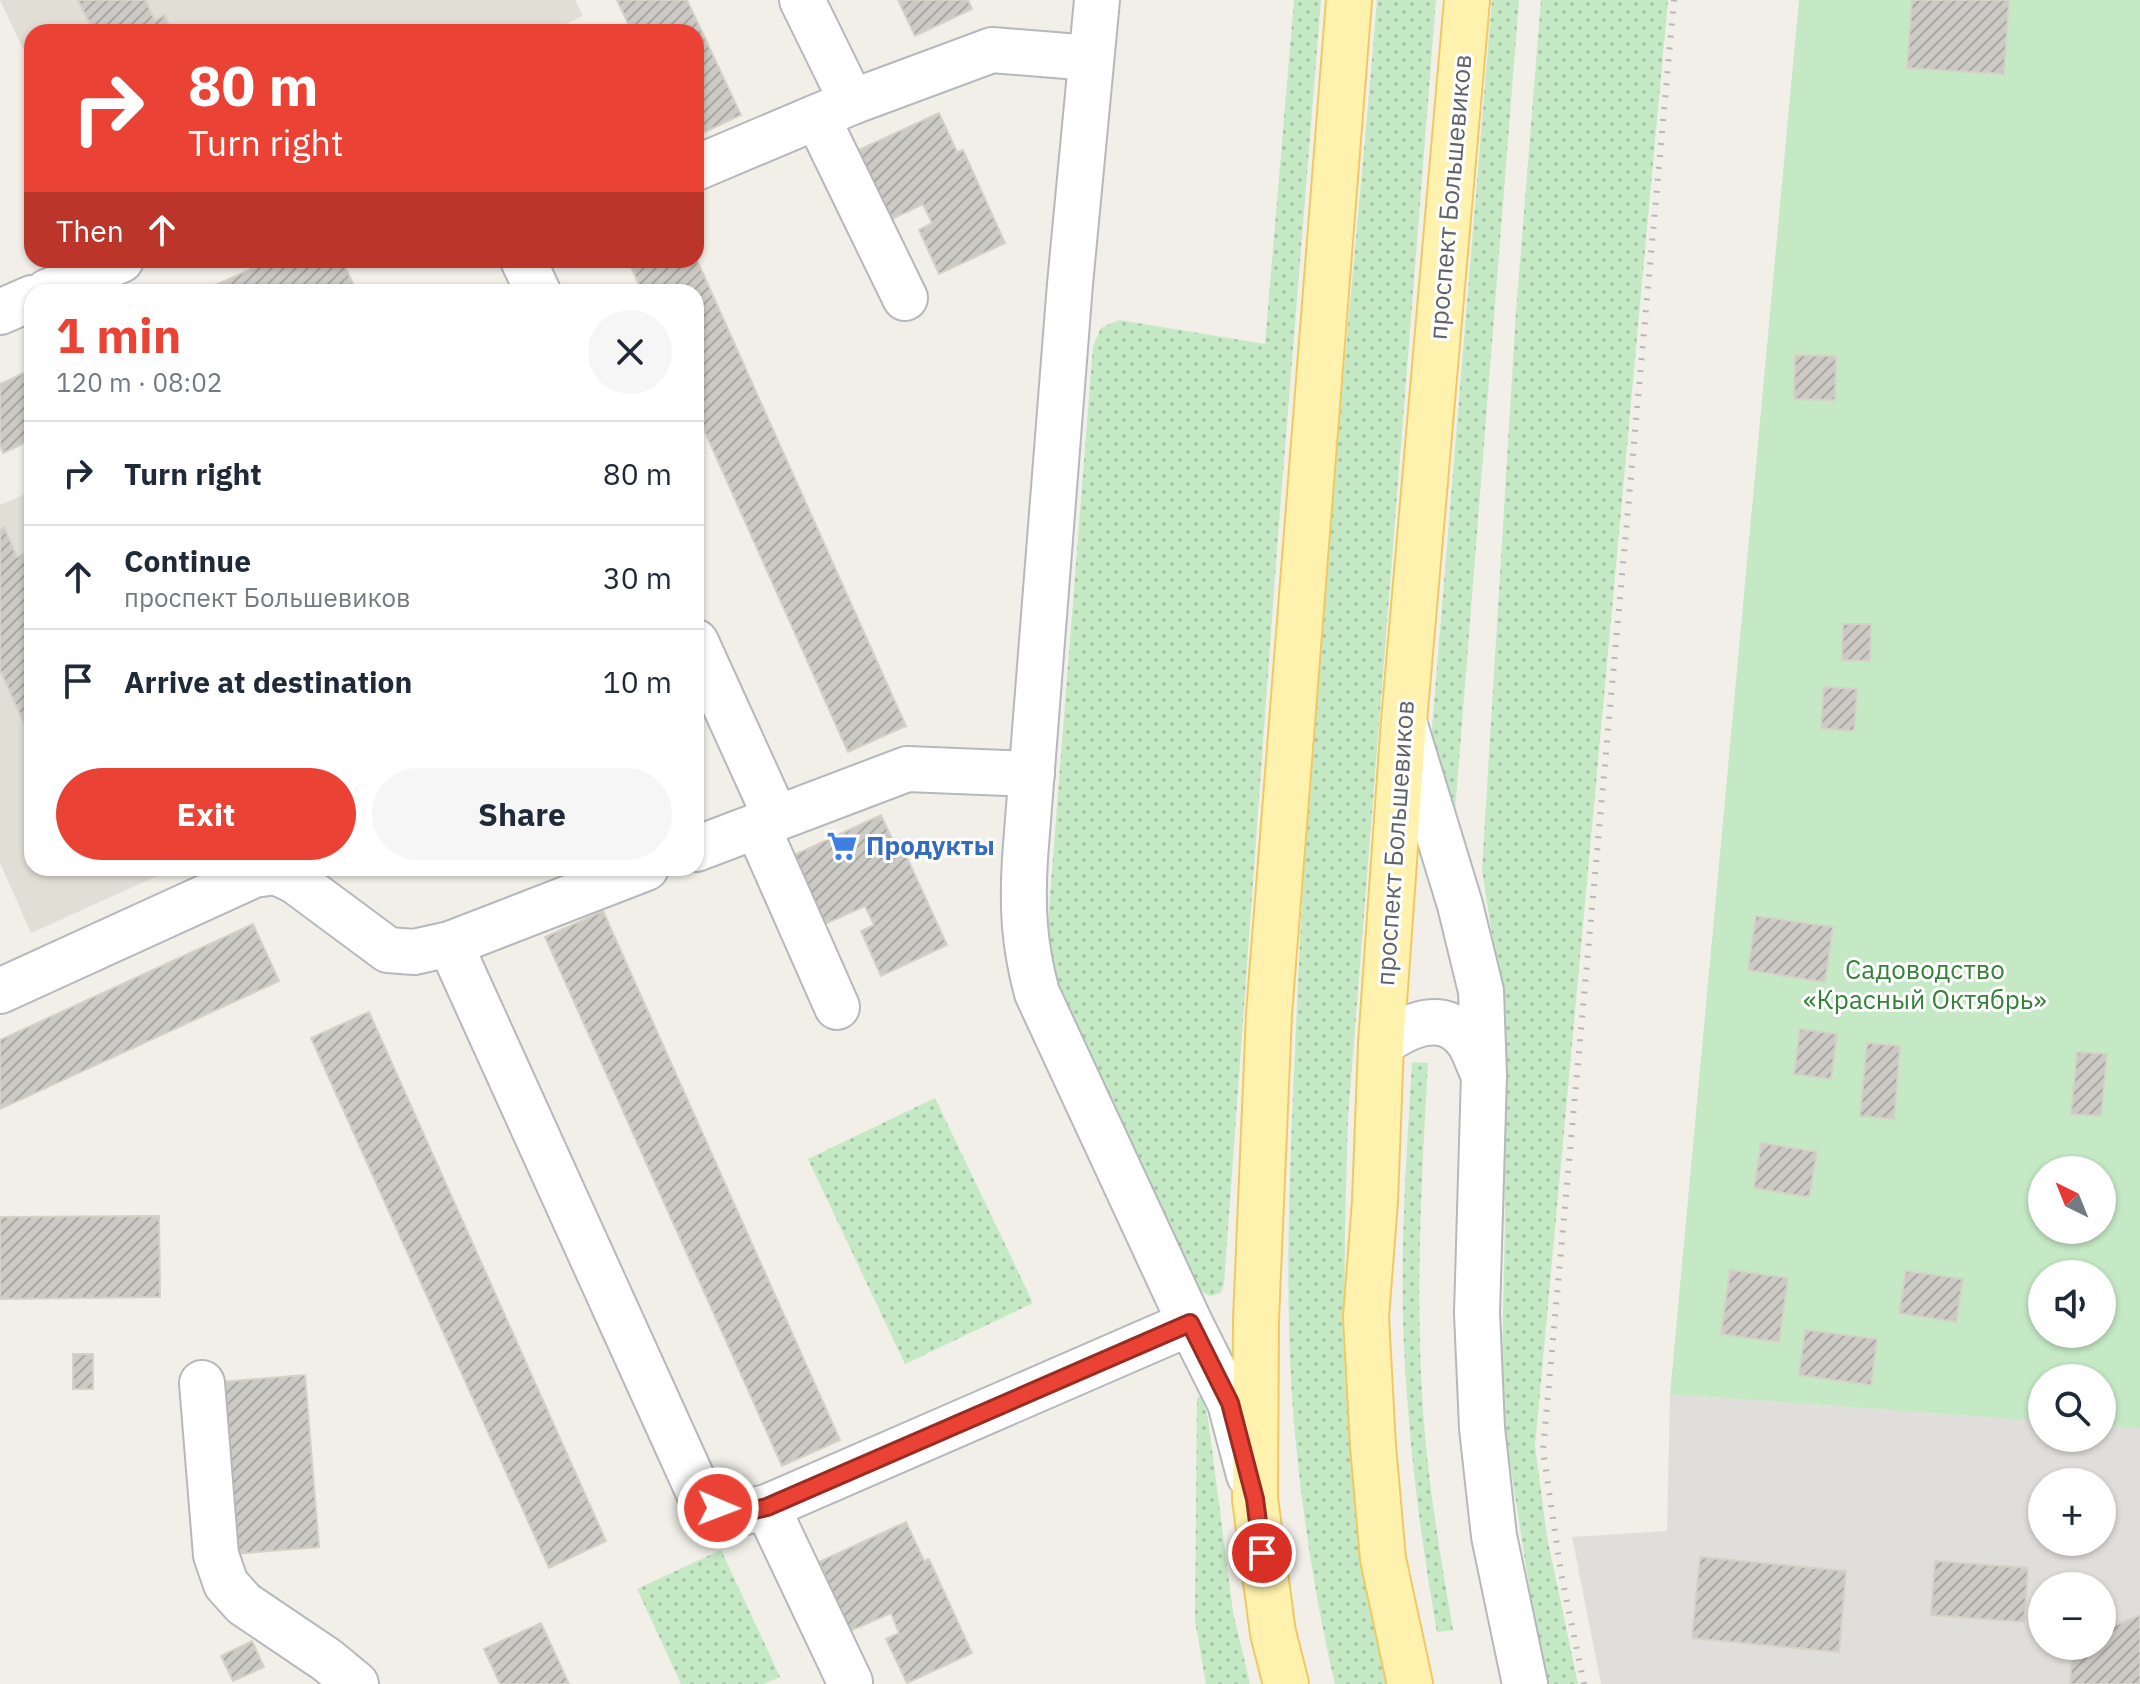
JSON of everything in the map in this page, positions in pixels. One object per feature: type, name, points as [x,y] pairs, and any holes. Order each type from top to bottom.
[{"type":"main road","points":[[1286,1684],[1273,1633],[1255,1499],[1256,1320],[1269,1014],[1349,0]]},
{"type":"main road","name":"проспект Большевиков","points":[[1410,1684],[1383,1559],[1366,1317],[1375,1201],[1381,1044],[1404,721],[1467,0]]},
{"type":"street","points":[[802,0],[835,110],[905,298]]},
{"type":"street","points":[[1097,0],[1069,300],[1022,906],[1026,952],[1037,993],[1230,1403],[1255,1499]]},
{"type":"street","points":[[704,165],[992,50],[1091,58]]},
{"type":"street","points":[[66,284],[102,268]]},
{"type":"street","points":[[0,312],[24,302]]},
{"type":"street","points":[[704,663],[837,1007]]},
{"type":"street","points":[[1404,721],[1460,905],[1481,991],[1484,1075],[1477,1313],[1482,1428],[1494,1536],[1525,1684]]},
{"type":"street","points":[[704,846],[907,769],[1032,774]]},
{"type":"street","points":[[0,991],[252,876]]},
{"type":"street","points":[[284,876],[388,950],[414,952],[450,944],[625,876]]},
{"type":"street","points":[[450,944],[703,1502],[733,1515],[767,1507],[1190,1323]]},
{"type":"street","points":[[1381,1044],[1403,1028],[1427,1021],[1447,1024],[1466,1039],[1484,1075]]},
{"type":"street","points":[[202,1383],[216,1555],[226,1584],[244,1604],[327,1660],[356,1684]]},
{"type":"street","points":[[767,1507],[850,1682]]},
{"type":"shaded area","points":[[0,0],[575,0],[583,16],[566,24],[24,24],[24,51]]},
{"type":"shaded area","points":[[24,494],[24,876],[157,876],[31,933],[0,863],[0,505]]},
{"type":"shaded area","points":[[1670,1394],[2028,1420],[2028,1452],[2116,1452],[2116,1427],[2140,1428],[2140,1684],[1601,1684],[1572,1537],[1667,1531]]},
{"type":"green space","points":[[1294,0],[1321,0],[1278,535],[1224,1284],[1221,1293],[1210,1296],[1201,1292],[1054,975],[1046,947],[1093,346],[1101,328],[1119,320],[1265,344]]},
{"type":"green space","points":[[1377,0],[1436,0],[1348,1118],[1345,1302],[1351,1446],[1364,1548],[1389,1684],[1335,1684],[1310,1555],[1294,1424],[1290,1369],[1289,1203],[1313,736]]},
{"type":"green space","points":[[1492,0],[1519,0],[1454,824],[1430,752]]},
{"type":"green space","points":[[1541,0],[1668,0],[1535,1446],[1547,1537],[1578,1684],[1544,1684],[1501,1404],[1505,1223],[1501,1027],[1494,947],[1482,870],[1516,312]]},
{"type":"green space","name":"Садоводство «Красный Октябрь»","points":[[1799,0],[2140,0],[2140,1428],[2116,1427],[2116,1364],[2028,1364],[2028,1420],[1670,1394]]},
{"type":"green space","points":[[1412,1062],[1428,1063],[1420,1250],[1422,1389],[1430,1485],[1453,1630],[1437,1632],[1414,1476],[1405,1358],[1404,1222]]},
{"type":"green space","points":[[935,1098],[1033,1303],[905,1364],[808,1159]]},
{"type":"green space","points":[[1197,1397],[1202,1397],[1208,1419],[1233,1612],[1250,1684],[1206,1684],[1195,1620]]},
{"type":"green space","points":[[721,1550],[780,1677],[764,1684],[681,1684],[637,1589]]},
{"type":"building","points":[[78,0],[145,0],[155,21],[164,15],[168,24],[90,24]]},
{"type":"building","points":[[78,0],[145,0],[155,21],[164,15],[168,24],[90,24]]},
{"type":"building","points":[[617,0],[687,0],[698,24],[628,24]]},
{"type":"building","points":[[898,0],[968,0],[972,9],[915,36]]},
{"type":"building","points":[[1912,0],[2009,0],[2004,74],[1907,68]]},
{"type":"building","points":[[704,36],[741,115],[704,132]]},
{"type":"building","points":[[939,113],[957,152],[963,150],[1005,243],[939,274],[919,230],[932,223],[923,204],[884,223],[852,153]]},
{"type":"building","points":[[253,268],[346,268],[353,284],[218,284]]},
{"type":"building","points":[[632,268],[700,268],[906,726],[848,752],[704,430],[704,284],[638,284]]},
{"type":"building","points":[[1795,355],[1836,356],[1835,400],[1794,399]]},
{"type":"building","points":[[24,373],[24,443],[3,453],[0,445],[0,384]]},
{"type":"building","points":[[4,527],[17,557],[24,554],[24,723],[0,670],[0,529]]},
{"type":"building","points":[[1843,624],[1871,624],[1870,661],[1842,660]]},
{"type":"building","points":[[1824,687],[1857,689],[1854,731],[1821,728]]},
{"type":"building","points":[[881,815],[899,854],[904,851],[947,945],[881,976],[861,931],[874,925],[865,906],[825,924],[794,855]]},
{"type":"building","points":[[603,911],[840,1440],[782,1466],[545,937]]},
{"type":"building","points":[[1756,916],[1833,927],[1825,982],[1748,970]]},
{"type":"building","points":[[253,924],[279,981],[0,1109],[0,1040]]},
{"type":"building","points":[[369,1012],[606,1541],[549,1568],[311,1038]]},
{"type":"building","points":[[1800,1029],[1837,1034],[1831,1079],[1794,1074]]},
{"type":"building","points":[[1867,1043],[1900,1046],[1894,1119],[1860,1116]]},
{"type":"building","points":[[2077,1052],[2107,1054],[2101,1116],[2071,1114]]},
{"type":"building","points":[[1761,1143],[1817,1152],[1809,1197],[1754,1188]]},
{"type":"building","points":[[159,1216],[160,1297],[0,1299],[0,1217]]},
{"type":"building","points":[[1730,1270],[1788,1278],[1779,1342],[1721,1334]]},
{"type":"building","points":[[1906,1271],[1963,1279],[1956,1322],[1899,1313]]},
{"type":"building","points":[[1805,1330],[1877,1339],[1871,1385],[1799,1375]]},
{"type":"building","points":[[73,1354],[93,1354],[93,1389],[73,1389]]},
{"type":"building","points":[[305,1375],[319,1547],[234,1554],[221,1382]]},
{"type":"building","points":[[906,1522],[924,1561],[929,1559],[972,1653],[907,1683],[886,1639],[899,1633],[891,1613],[850,1631],[819,1562]]},
{"type":"building","points":[[1700,1557],[1846,1571],[1839,1652],[1692,1638]]},
{"type":"building","points":[[1935,1561],[2028,1568],[2024,1622],[1931,1615]]},
{"type":"building","points":[[2140,1615],[2140,1684],[2070,1684],[2072,1660],[2116,1660],[2116,1625]]},
{"type":"building","points":[[541,1623],[569,1684],[500,1684],[484,1649]]},
{"type":"building","points":[[252,1641],[264,1667],[233,1681],[221,1656]]},
{"type":"railway","points":[[1584,1684],[1561,1573],[1543,1450],[1674,0]]},
{"type":"place","name":"Продукты","points":[[842,846]]},
{"type":"route","points":[[718,1508],[733,1515],[767,1507],[1190,1323],[1230,1403],[1255,1499],[1262,1553]]}]
